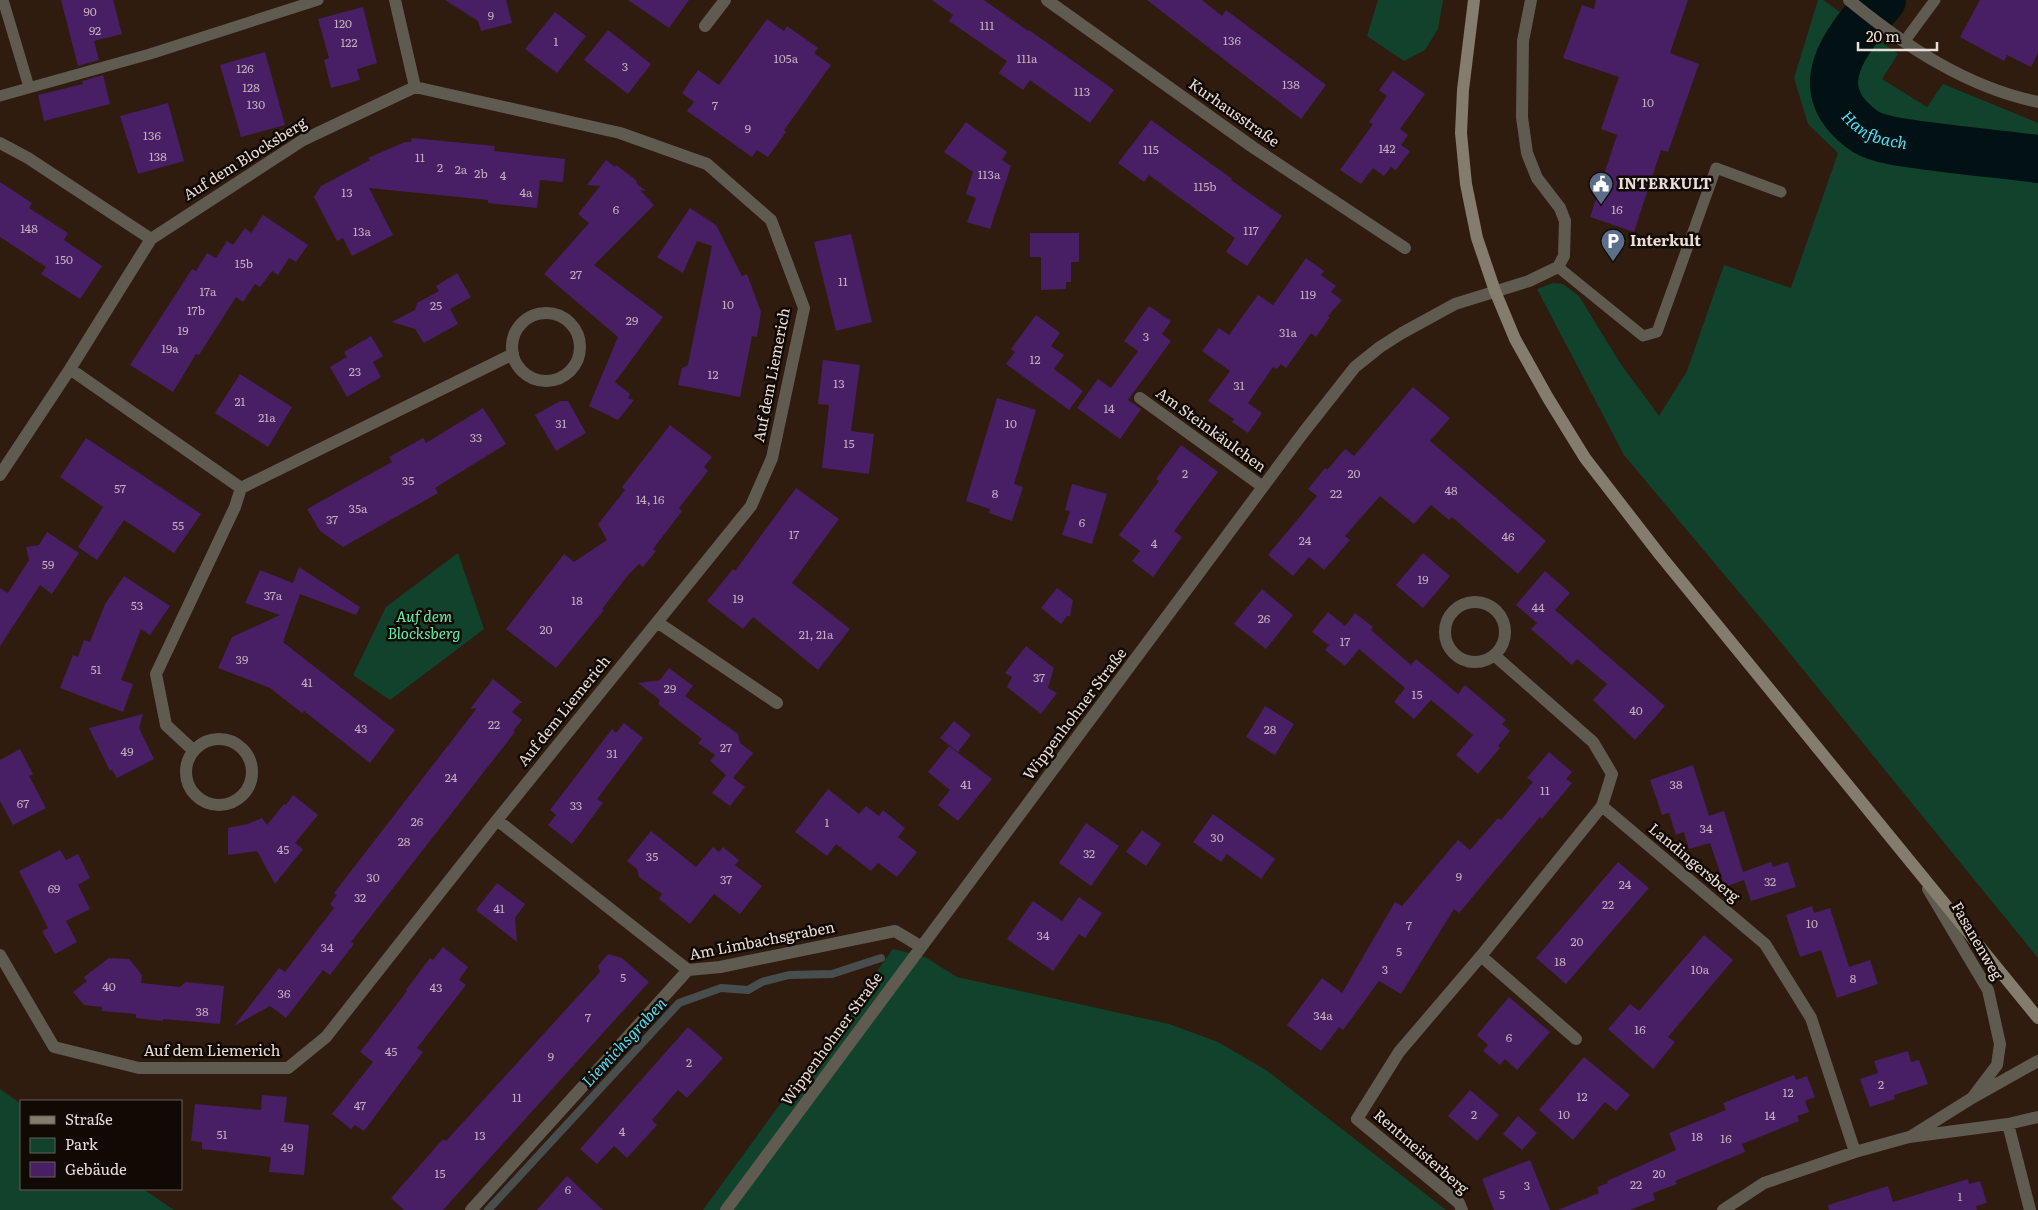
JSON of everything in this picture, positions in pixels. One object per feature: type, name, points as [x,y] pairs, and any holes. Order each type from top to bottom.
[{"type":"main road","points":[[1474,0],[1463,90],[1461,133],[1466,184],[1477,238],[1495,291],[1515,339],[1585,458],[1660,554],[2038,1018]]},
{"type":"street","points":[[395,0],[415,87]]},
{"type":"street","points":[[705,26],[725,0]]},
{"type":"street","name":"Kurhausstraße","points":[[1047,0],[1254,148],[1404,248]]},
{"type":"street","points":[[1530,0],[1523,41],[1522,117],[1527,153],[1537,178],[1560,208],[1565,221],[1564,256],[1558,267]]},
{"type":"street","points":[[1850,0],[1884,29],[1946,69],[2016,97],[2038,102]]},
{"type":"street","name":"Auf dem Blocksberg","points":[[0,475],[70,369],[151,239],[303,140],[415,87]]},
{"type":"street","name":"Auf dem Liemerich","points":[[0,955],[54,1046],[139,1068],[288,1068],[326,1037],[497,820],[751,506],[772,458],[804,308],[771,220],[707,164],[620,133],[415,87]]},
{"type":"street","points":[[0,143],[28,158],[151,239]]},
{"type":"street","name":"Wippenhohner Straße","points":[[726,1210],[920,946],[1088,724],[1336,389],[1355,367],[1380,347],[1402,333],[1455,304],[1529,281],[1558,267]]},
{"type":"street","points":[[538,313],[550,313],[570,322],[580,341],[577,363],[562,377],[552,380],[532,377],[520,367],[513,354],[512,344],[514,335],[520,325],[538,313]]},
{"type":"street","points":[[194,751],[166,725],[156,674],[236,507],[241,488],[513,354]]},
{"type":"street","points":[[70,369],[241,488]]},
{"type":"street","name":"Am Steinkäulchen","points":[[1140,398],[1263,487]]},
{"type":"street","points":[[1482,603],[1491,606],[1498,613],[1503,621],[1505,630],[1501,648],[1494,656],[1485,661],[1465,661],[1449,648],[1445,638],[1445,628],[1448,618],[1455,610],[1464,604],[1482,603]]},
{"type":"street","points":[[657,622],[777,703]]},
{"type":"street","points":[[1494,656],[1593,742],[1612,774],[1602,806],[1480,956],[1576,1039]]},
{"type":"street","points":[[213,740],[230,742],[244,751],[250,760],[252,771],[251,783],[245,793],[237,800],[226,804],[204,801],[195,794],[189,784],[187,773],[188,762],[194,751],[203,743],[213,740]]},
{"type":"street","name":"Landingersberg","points":[[1602,806],[1765,944],[1811,1018],[1855,1152]]},
{"type":"street","points":[[497,820],[688,970]]},
{"type":"street","name":"Fasanenweg","points":[[1910,859],[1988,990],[2000,1044],[1997,1065],[1972,1098]]},
{"type":"street","name":"Am Limbachsgraben","points":[[471,1210],[688,970],[720,967],[895,931],[920,946]]},
{"type":"street","name":"Rentmeisterberg","points":[[1462,1210],[1459,1203],[1357,1119],[1399,1052],[1480,956]]},
{"type":"street","name":"Fasanenweg","points":[[1908,1137],[2038,1061]]},
{"type":"street","name":"Fasanenweg","points":[[1723,1210],[1764,1183],[1855,1152],[1908,1137],[2008,1124],[2038,1117]]},
{"type":"street","points":[[2008,1124],[2030,1210]]},
{"type":"lane","points":[[3,0],[29,87]]},
{"type":"lane","points":[[0,96],[150,54],[318,0]]},
{"type":"lane","points":[[1904,42],[1935,0]]},
{"type":"lane","points":[[1558,267],[1643,336],[1657,332],[1716,168],[1781,192]]},
{"type":"green space","points":[[1378,0],[1443,0],[1438,29],[1425,50],[1404,61],[1367,36]]},
{"type":"green space","points":[[1818,0],[1823,0],[1898,54],[1882,79],[1927,107],[1943,84],[2038,123],[2038,958],[1779,640],[1624,455],[1537,289],[1553,283],[1563,284],[1579,296],[1620,363],[1659,416],[1687,371],[1724,265],[1791,288],[1838,153],[1808,124],[1794,78]]},
{"type":"green space","name":"Auf dem Blocksberg","points":[[458,553],[484,629],[390,700],[353,675],[386,607]]},
{"type":"green space","points":[[893,949],[925,957],[957,977],[1169,1024],[1218,1042],[1266,1070],[1446,1210],[703,1210]]},
{"type":"green space","points":[[0,1089],[20,1103],[20,1190],[144,1190],[174,1210],[0,1210]]},
{"type":"building","points":[[61,0],[113,0],[122,34],[94,41],[99,60],[78,66]]},
{"type":"building","points":[[445,0],[506,0],[512,23],[481,31],[478,21]]},
{"type":"building","points":[[628,0],[689,0],[669,28]]},
{"type":"building","points":[[932,0],[984,0],[1114,90],[1090,123],[1030,80],[1023,90],[999,73],[1007,61],[949,21],[953,15]]},
{"type":"building","points":[[1147,0],[1202,0],[1222,16],[1226,10],[1326,85],[1301,119]]},
{"type":"building","points":[[1596,0],[1688,0],[1670,53],[1699,64],[1668,152],[1661,150],[1634,232],[1590,217],[1617,135],[1601,129],[1619,77],[1563,58],[1582,5],[1594,9]]},
{"type":"building","points":[[1980,0],[2038,0],[2038,53],[2031,67],[2007,55],[2004,61],[1960,37]]},
{"type":"building","points":[[363,7],[377,63],[357,69],[360,80],[331,88],[324,60],[329,58],[318,19]]},
{"type":"building","points":[[555,12],[586,36],[557,73],[525,49]]},
{"type":"building","points":[[767,19],[784,31],[787,26],[818,48],[814,53],[831,65],[784,130],[786,132],[768,157],[757,150],[752,157],[687,111],[694,102],[682,93],[698,70],[719,85]]},
{"type":"building","points":[[608,30],[651,64],[628,94],[584,60]]},
{"type":"building","points":[[265,52],[285,125],[241,137],[220,65]]},
{"type":"building","points":[[1393,71],[1425,94],[1400,129],[1408,135],[1401,145],[1410,151],[1396,170],[1391,167],[1384,176],[1373,168],[1361,184],[1340,170],[1373,124],[1369,122],[1387,96],[1379,90]]},
{"type":"building","points":[[103,75],[110,104],[44,121],[38,95],[83,84],[82,81]]},
{"type":"building","points":[[168,103],[184,161],[138,174],[120,116]]},
{"type":"building","points":[[1151,120],[1282,216],[1247,266],[1226,252],[1235,238],[1149,175],[1144,182],[1118,163]]},
{"type":"building","points":[[966,122],[1007,152],[1002,160],[1011,166],[990,229],[967,222],[976,198],[966,194],[973,172],[944,152]]},
{"type":"building","points":[[412,138],[495,146],[494,151],[565,159],[563,182],[540,180],[537,208],[488,203],[488,200],[369,188],[393,235],[352,256],[343,238],[337,241],[314,197],[321,186],[370,160],[368,158],[405,142],[411,142]]},
{"type":"building","points":[[606,160],[636,180],[637,184],[646,191],[640,190],[654,205],[594,265],[663,317],[615,382],[630,394],[628,398],[634,400],[618,420],[589,406],[618,337],[544,274],[589,223],[578,214],[600,186],[587,185]]},
{"type":"building","points":[[0,182],[32,203],[29,208],[68,233],[64,240],[102,266],[80,299],[41,274],[46,267],[0,237]]},
{"type":"building","points":[[690,208],[716,225],[742,276],[747,274],[761,312],[757,337],[752,336],[740,397],[678,385],[682,368],[688,365],[712,246],[697,241],[683,273],[657,257]]},
{"type":"building","points":[[263,215],[308,245],[296,262],[289,258],[278,275],[272,271],[260,287],[255,284],[243,302],[236,297],[199,355],[196,354],[173,392],[130,365],[192,269],[196,271],[207,253],[216,258],[227,241],[233,245],[245,228],[251,233]]},
{"type":"building","points":[[1030,233],[1079,233],[1079,262],[1071,262],[1071,282],[1066,282],[1066,289],[1041,290],[1041,257],[1030,257]]},
{"type":"building","points":[[851,234],[872,322],[836,331],[814,242]]},
{"type":"building","points":[[1306,258],[1324,271],[1321,275],[1336,286],[1331,292],[1342,300],[1328,316],[1330,317],[1316,337],[1311,333],[1286,368],[1281,364],[1277,369],[1273,367],[1248,403],[1262,413],[1248,433],[1232,422],[1234,419],[1208,401],[1230,371],[1202,351],[1219,328],[1229,335],[1258,295],[1273,305]]},
{"type":"building","points":[[457,273],[471,297],[450,309],[458,324],[424,343],[415,329],[392,322],[415,310],[417,303],[439,291],[436,286]]},
{"type":"building","points":[[1149,306],[1171,321],[1162,334],[1171,341],[1128,400],[1141,409],[1120,439],[1077,408],[1098,379],[1111,388],[1138,351],[1124,341]]},
{"type":"building","points":[[1036,315],[1060,333],[1051,346],[1064,355],[1054,369],[1083,391],[1069,410],[1006,364],[1015,352],[1011,349]]},
{"type":"building","points":[[371,336],[383,356],[373,362],[381,377],[347,397],[330,367],[347,357],[344,352]]},
{"type":"building","points":[[823,360],[860,365],[851,431],[874,434],[869,474],[822,468],[829,405],[818,404]]},
{"type":"building","points":[[240,374],[292,407],[268,447],[215,413]]},
{"type":"building","points":[[1413,387],[1450,418],[1430,441],[1546,541],[1518,574],[1452,517],[1449,520],[1431,505],[1414,524],[1380,496],[1345,536],[1350,540],[1324,570],[1309,557],[1293,576],[1268,555],[1317,496],[1308,489],[1325,468],[1327,470],[1345,449],[1354,456]]},
{"type":"building","points":[[997,398],[1036,410],[1014,484],[1023,487],[1012,521],[989,513],[990,509],[966,501]]},
{"type":"building","points":[[560,401],[568,401],[586,433],[556,451],[535,415]]},
{"type":"building","points":[[483,408],[506,444],[435,488],[438,493],[343,547],[320,531],[307,509],[392,462],[389,457],[423,438],[426,443]]},
{"type":"building","points":[[670,425],[712,457],[704,467],[708,471],[679,508],[682,511],[653,549],[656,551],[643,567],[639,564],[629,574],[602,609],[604,610],[556,668],[506,629],[564,554],[574,562],[607,540],[598,524],[625,490],[622,487]]},
{"type":"building","points":[[86,438],[201,514],[174,553],[124,520],[97,560],[78,547],[103,507],[60,477]]},
{"type":"building","points":[[1181,445],[1218,472],[1174,531],[1182,537],[1153,577],[1132,561],[1140,551],[1119,535],[1159,481],[1156,479]]},
{"type":"building","points":[[1072,484],[1107,494],[1092,544],[1062,535],[1070,511],[1065,510]]},
{"type":"building","points":[[796,488],[839,519],[792,583],[850,629],[818,670],[753,617],[743,629],[707,601],[733,569],[735,571]]},
{"type":"building","points":[[47,532],[79,553],[52,594],[40,585],[0,646],[0,588],[8,593],[29,560],[26,547],[39,545]]},
{"type":"building","points":[[1423,553],[1450,576],[1423,608],[1396,585]]},
{"type":"building","points":[[299,567],[360,607],[356,615],[300,594],[283,642],[395,730],[370,763],[304,711],[302,713],[270,688],[218,668],[232,637],[280,615],[245,603],[260,570],[293,583]]},
{"type":"building","points":[[1545,571],[1570,593],[1555,610],[1665,706],[1635,740],[1593,700],[1607,684],[1577,659],[1572,665],[1531,629],[1537,623],[1516,605]]},
{"type":"building","points":[[124,576],[170,606],[150,635],[141,629],[121,680],[133,684],[123,712],[60,688],[73,655],[78,657],[84,640],[90,642],[105,604]]},
{"type":"building","points":[[1057,588],[1073,600],[1070,616],[1067,616],[1061,624],[1041,608]]},
{"type":"building","points":[[1262,589],[1293,615],[1266,649],[1234,624]]},
{"type":"building","points":[[1328,612],[1345,626],[1355,613],[1373,627],[1371,630],[1411,665],[1416,659],[1458,694],[1465,685],[1506,720],[1502,724],[1510,731],[1498,746],[1500,748],[1478,774],[1456,755],[1473,735],[1431,700],[1414,719],[1394,702],[1405,688],[1359,649],[1345,666],[1325,650],[1329,645],[1312,632]]},
{"type":"building","points":[[1026,646],[1054,668],[1048,688],[1057,693],[1041,714],[1007,687],[1012,677],[1005,673]]},
{"type":"building","points":[[669,668],[693,686],[685,696],[738,734],[740,743],[753,753],[733,778],[745,787],[730,806],[712,793],[726,775],[710,761],[715,755],[698,743],[702,739],[658,704],[660,700],[638,683],[660,680]]},
{"type":"building","points":[[493,679],[523,703],[520,703],[512,712],[522,720],[513,731],[515,732],[351,942],[354,944],[330,975],[323,970],[286,1018],[270,1006],[234,1026],[279,968],[285,972],[334,908],[330,904],[337,895],[334,893],[477,708],[470,709]]},
{"type":"building","points":[[1265,706],[1294,724],[1275,755],[1246,737]]},
{"type":"building","points":[[143,714],[139,728],[154,759],[117,778],[112,770],[110,771],[89,728]]},
{"type":"building","points":[[954,721],[971,735],[958,752],[940,738]]},
{"type":"building","points":[[624,723],[643,738],[597,799],[603,803],[572,844],[548,825],[556,815],[550,810],[612,729],[616,733]]},
{"type":"building","points":[[949,746],[992,779],[958,821],[938,805],[950,790],[928,772]]},
{"type":"building","points":[[20,749],[33,774],[29,776],[46,808],[13,825],[0,801],[0,760]]},
{"type":"building","points":[[1549,752],[1572,772],[1566,779],[1572,783],[1542,819],[1540,817],[1459,913],[1454,909],[1401,994],[1379,981],[1343,1030],[1339,1027],[1321,1051],[1287,1025],[1322,978],[1342,993],[1395,902],[1402,906],[1458,840],[1470,850],[1498,818],[1501,820],[1533,782],[1527,778]]},
{"type":"building","points":[[1693,765],[1709,816],[1724,811],[1743,872],[1771,862],[1773,867],[1788,862],[1796,887],[1751,901],[1744,880],[1725,887],[1710,843],[1689,849],[1684,832],[1676,835],[1669,813],[1662,815],[1650,780]]},
{"type":"building","points":[[828,789],[859,814],[866,806],[879,816],[883,810],[905,828],[898,837],[917,852],[897,877],[878,863],[871,871],[836,844],[827,856],[795,832]]},
{"type":"building","points":[[293,795],[318,815],[295,843],[303,849],[275,884],[257,851],[228,855],[228,828],[248,824],[262,818],[267,825]]},
{"type":"building","points":[[1213,814],[1275,859],[1261,879],[1227,854],[1221,862],[1193,842]]},
{"type":"building","points":[[1086,823],[1119,846],[1091,886],[1059,863]]},
{"type":"building","points":[[1142,830],[1161,844],[1146,866],[1126,852]]},
{"type":"building","points":[[651,831],[696,867],[713,847],[719,852],[723,847],[739,860],[735,865],[762,886],[740,914],[714,894],[690,924],[659,899],[662,894],[639,877],[637,869],[627,861]]},
{"type":"building","points":[[60,850],[66,860],[78,854],[90,878],[78,885],[90,909],[66,921],[77,942],[55,954],[42,931],[48,928],[19,871]]},
{"type":"building","points":[[1618,862],[1649,888],[1566,984],[1536,958]]},
{"type":"building","points":[[497,883],[525,904],[515,918],[517,942],[476,910]]},
{"type":"building","points":[[1079,897],[1102,913],[1085,938],[1079,934],[1053,971],[1007,939],[1033,901],[1062,921]]},
{"type":"building","points":[[1812,906],[1814,913],[1830,908],[1849,967],[1870,960],[1878,984],[1837,998],[1821,950],[1800,957],[1786,915]]},
{"type":"building","points":[[1704,935],[1733,960],[1668,1037],[1675,1042],[1653,1069],[1608,1029],[1630,1004],[1639,1011]]},
{"type":"building","points":[[443,947],[468,967],[459,980],[466,985],[417,1048],[423,1052],[364,1131],[355,1125],[351,1129],[332,1114],[373,1062],[360,1052],[430,958],[433,960]]},
{"type":"building","points":[[608,954],[622,958],[649,982],[443,1210],[404,1210],[391,1198],[443,1139],[446,1141],[600,972],[598,966]]},
{"type":"building","points":[[109,958],[129,959],[142,975],[141,983],[180,987],[186,982],[224,986],[220,1024],[136,1018],[136,1014],[102,1011],[102,1007],[84,1005],[73,992],[87,981],[84,977]]},
{"type":"building","points":[[1509,997],[1550,1032],[1517,1070],[1505,1059],[1500,1065],[1483,1051],[1488,1045],[1477,1035]]},
{"type":"building","points":[[688,1027],[723,1058],[687,1098],[678,1090],[652,1120],[657,1125],[627,1158],[614,1146],[597,1164],[580,1149]]},
{"type":"building","points":[[1908,1051],[1911,1062],[1919,1060],[1928,1084],[1894,1095],[1895,1099],[1870,1107],[1860,1079],[1878,1073],[1874,1061]]},
{"type":"building","points":[[1584,1057],[1630,1095],[1616,1111],[1605,1102],[1573,1140],[1539,1110]]},
{"type":"building","points":[[1794,1075],[1796,1080],[1807,1076],[1815,1097],[1805,1101],[1809,1112],[1797,1116],[1799,1121],[1742,1144],[1745,1152],[1675,1181],[1677,1184],[1653,1193],[1655,1200],[1630,1210],[1558,1210],[1599,1193],[1597,1187],[1608,1183],[1607,1181],[1676,1150],[1669,1133],[1726,1110],[1723,1103]]},
{"type":"building","points":[[1470,1090],[1499,1115],[1477,1141],[1448,1116]]},
{"type":"building","points":[[262,1095],[287,1097],[284,1122],[309,1125],[304,1175],[269,1172],[271,1157],[202,1149],[202,1142],[191,1141],[195,1104],[261,1110]]},
{"type":"building","points":[[1518,1116],[1537,1133],[1522,1150],[1503,1134]]},
{"type":"building","points":[[1530,1160],[1550,1210],[1494,1210],[1482,1179]]},
{"type":"building","points":[[567,1176],[603,1210],[537,1210]]},
{"type":"building","points":[[1968,1179],[1969,1184],[1980,1181],[1987,1203],[1976,1206],[1977,1210],[1829,1210],[1828,1205],[1888,1186],[1893,1202]]},
{"type":"waterway","name":"Hanfbach","points":[[1882,0],[1855,32],[1844,49],[1837,66],[1834,83],[1837,99],[1847,116],[1866,132],[1892,141],[2038,159]]},
{"type":"waterway","name":"Liemichsgraben","points":[[488,1210],[679,1003],[721,988],[748,990],[762,982],[789,975],[832,974],[881,958]]},
{"type":"place","name":"INTERKULT","points":[[1601,205]]},
{"type":"place","name":"Interkult","points":[[1613,262]]}]
